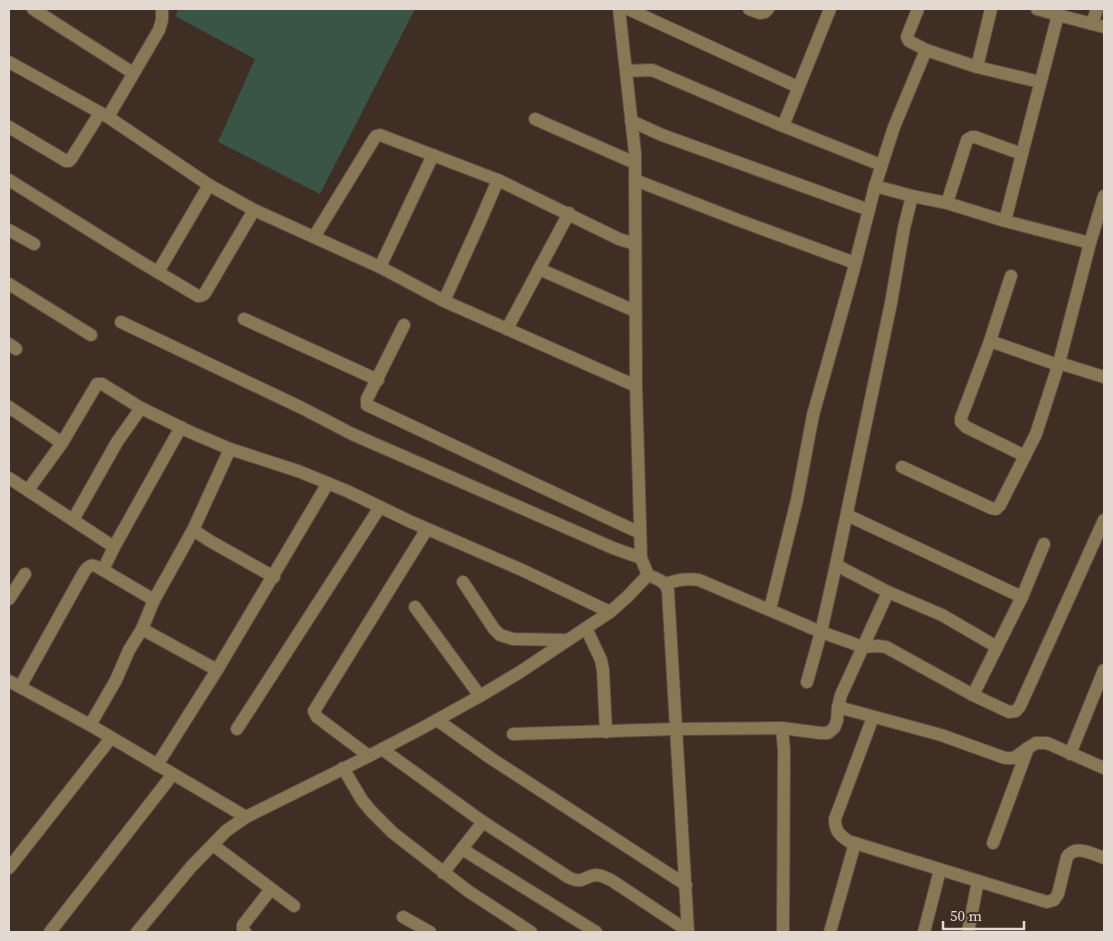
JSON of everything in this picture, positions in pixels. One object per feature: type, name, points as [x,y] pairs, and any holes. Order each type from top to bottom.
[{"type":"street","points":[[33,9],[133,73]]},
{"type":"street","points":[[9,127],[64,161],[69,161],[133,73],[159,30],[162,20],[162,9]]},
{"type":"street","points":[[619,9],[635,163],[636,386],[641,558],[648,575],[661,580],[668,591],[688,932]]},
{"type":"street","points":[[628,9],[798,87]]},
{"type":"street","points":[[749,9],[760,14],[768,9]]},
{"type":"street","points":[[783,126],[830,9]]},
{"type":"street","points":[[918,9],[907,37],[909,40],[926,50],[977,67],[1040,82]]},
{"type":"street","points":[[977,67],[991,9]]},
{"type":"street","points":[[1037,9],[1098,25],[1096,9]]},
{"type":"street","points":[[1004,221],[1058,15]]},
{"type":"street","points":[[770,610],[797,500],[813,415],[856,263],[875,186],[894,127],[926,50]]},
{"type":"street","points":[[9,62],[104,115],[209,185],[254,210],[380,267],[444,301],[636,386]]},
{"type":"street","points":[[626,71],[652,70],[881,166]]},
{"type":"street","points":[[535,119],[635,163]]},
{"type":"street","points":[[631,121],[671,138],[869,210]]},
{"type":"street","points":[[314,237],[376,136],[380,135],[498,180],[635,244]]},
{"type":"street","points":[[947,203],[969,138],[975,137],[1022,154]]},
{"type":"street","points":[[380,267],[433,155]]},
{"type":"street","points":[[9,180],[198,296],[203,295],[254,210]]},
{"type":"street","points":[[444,301],[498,180]]},
{"type":"street","points":[[635,180],[856,263]]},
{"type":"street","points":[[158,272],[209,185]]},
{"type":"street","points":[[875,186],[947,203],[1004,221],[1090,243]]},
{"type":"street","points":[[807,682],[821,632],[836,565],[912,196]]},
{"type":"street","points":[[902,466],[990,508],[996,509],[1002,502],[1036,434],[1059,364],[1104,196]]},
{"type":"street","points":[[507,329],[569,214]]},
{"type":"street","points":[[9,230],[34,244]]},
{"type":"street","points":[[539,269],[635,311]]},
{"type":"street","points":[[1011,276],[961,422],[966,428],[1025,456]]},
{"type":"street","points":[[9,284],[91,335]]},
{"type":"street","points":[[244,319],[378,380]]},
{"type":"street","points":[[120,322],[302,408],[352,434],[595,540],[641,558]]},
{"type":"street","points":[[404,326],[367,399],[369,406],[640,533]]},
{"type":"street","points":[[990,341],[1104,377]]},
{"type":"street","points":[[28,490],[62,443],[97,384],[102,384],[141,408],[230,449],[298,470],[522,570],[610,612]]},
{"type":"street","points":[[9,407],[62,443]]},
{"type":"street","points":[[73,520],[117,442],[141,408]]},
{"type":"street","points":[[103,570],[181,427]]},
{"type":"street","points":[[90,725],[116,680],[129,650],[142,629],[154,600],[193,530],[230,449]]},
{"type":"street","points":[[9,478],[114,547]]},
{"type":"street","points":[[157,765],[274,577],[328,483]]},
{"type":"street","points":[[237,729],[380,507]]},
{"type":"street","points":[[847,514],[1022,597]]},
{"type":"street","points":[[665,584],[690,578],[699,580],[821,632],[862,647],[878,646],[886,648],[1009,712],[1016,711],[1020,706],[1104,520]]},
{"type":"street","points":[[370,756],[317,717],[314,711],[427,529]]},
{"type":"street","points":[[193,530],[274,577]]},
{"type":"street","points":[[973,694],[1022,597],[1044,544]]},
{"type":"street","points":[[154,600],[92,565],[84,572],[14,684],[90,725],[246,818]]},
{"type":"street","points":[[836,565],[888,592],[942,616],[997,647]]},
{"type":"street","points":[[9,599],[25,574]]},
{"type":"street","points":[[137,932],[190,867],[226,831],[246,818],[437,720],[520,672],[610,612],[648,575]]},
{"type":"street","points":[[463,582],[494,630],[500,635],[513,638],[566,640]]},
{"type":"street","points":[[513,734],[782,728],[820,733],[828,732],[834,728],[837,721],[841,695],[888,592]]},
{"type":"street","points":[[415,607],[480,696]]},
{"type":"street","points":[[586,628],[599,655],[603,670],[606,732]]},
{"type":"street","points":[[142,629],[217,670]]},
{"type":"street","points":[[1070,754],[1104,670]]},
{"type":"street","points":[[838,707],[940,736],[1005,758],[1014,758],[1036,743],[1047,743],[1104,768]]},
{"type":"street","points":[[873,717],[835,819],[835,825],[839,834],[848,841],[1047,902],[1054,900],[1058,894],[1067,857],[1070,853],[1075,850],[1081,850],[1104,858]]},
{"type":"street","points":[[437,720],[492,759],[686,885]]},
{"type":"street","points":[[782,728],[784,750],[783,932]]},
{"type":"street","points":[[10,863],[111,738]]},
{"type":"street","points":[[993,843],[1028,748]]},
{"type":"street","points":[[382,749],[483,822],[568,877],[580,881],[592,876],[603,876],[688,932]]},
{"type":"street","points":[[343,768],[362,800],[393,833],[468,891],[531,932]]},
{"type":"street","points":[[50,932],[173,774]]},
{"type":"street","points":[[443,872],[483,822]]},
{"type":"street","points":[[830,932],[855,843]]},
{"type":"street","points":[[213,845],[294,906]]},
{"type":"street","points":[[462,849],[596,932]]},
{"type":"street","points":[[924,932],[940,870]]},
{"type":"street","points":[[968,932],[978,881]]},
{"type":"street","points":[[245,932],[243,925],[270,888]]},
{"type":"street","points":[[402,917],[430,932]]},
{"type":"green space","points":[[179,9],[415,9],[320,194],[218,142],[255,59],[175,16]]}]
